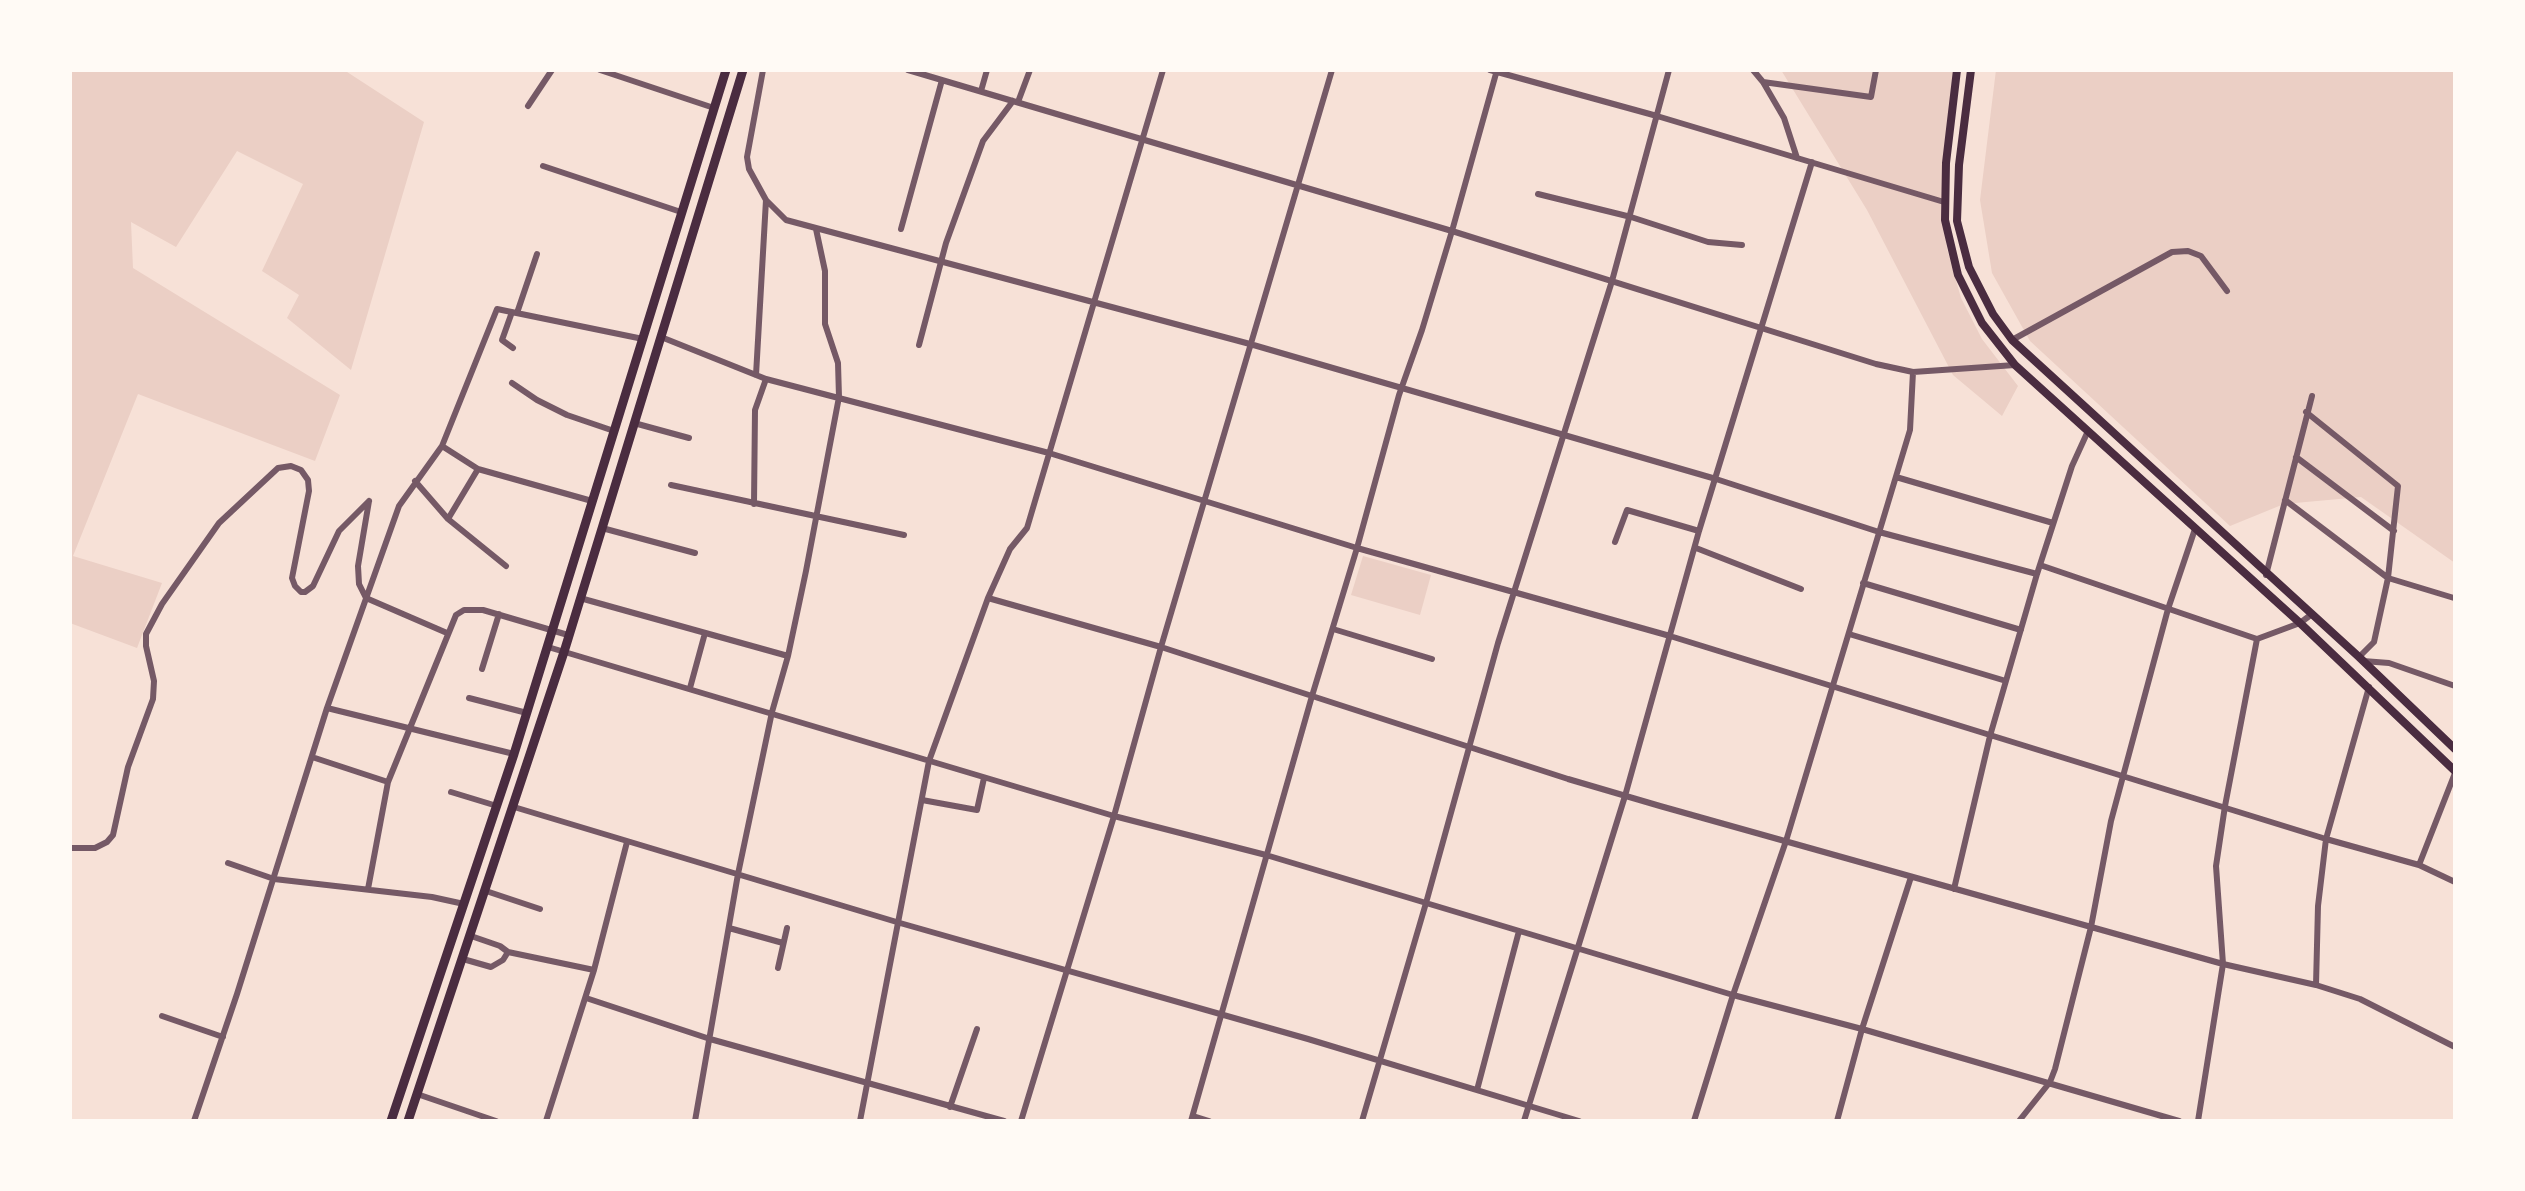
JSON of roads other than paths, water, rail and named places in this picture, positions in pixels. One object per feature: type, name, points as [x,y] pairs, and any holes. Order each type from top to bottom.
[{"type":"main road","points":[[391,1121],[514,754],[726,70]]},
{"type":"main road","points":[[408,1121],[564,652],[743,70]]},
{"type":"main road","points":[[1957,70],[1944,202],[1950,248],[1958,275],[1982,323],[2015,365],[2300,623],[2455,772]]},
{"type":"main road","points":[[1971,70],[1959,165],[1957,221],[1962,245],[1982,294],[2012,340],[2455,749]]},
{"type":"main road","points":[[1946,163],[1959,165]]},
{"type":"street","points":[[528,106],[552,70]]},
{"type":"street","points":[[600,70],[714,108]]},
{"type":"street","points":[[636,81],[639,70]]},
{"type":"street","points":[[763,70],[747,157],[749,169],[766,200],[786,220],[1250,344],[1716,479],[1879,532],[2037,574]]},
{"type":"street","points":[[908,70],[1144,138],[1760,328],[1913,372],[2015,365]]},
{"type":"street","points":[[981,91],[987,70]]},
{"type":"street","points":[[919,345],[942,261],[983,141],[1015,101],[1030,70]]},
{"type":"street","points":[[860,1121],[929,761],[988,598],[1010,549],[1027,528],[1163,70]]},
{"type":"street","points":[[1021,1121],[1114,816],[1332,70]]},
{"type":"street","points":[[1362,1121],[1426,903],[1468,745],[1631,217],[1669,70]]},
{"type":"street","points":[[1753,70],[1784,118],[1797,158]]},
{"type":"street","points":[[1763,82],[1871,97],[1876,70]]},
{"type":"street","points":[[1209,1121],[1192,1118],[1312,696],[1452,231],[1494,71],[1944,202]]},
{"type":"street","points":[[901,229],[942,80]]},
{"type":"street","points":[[1524,1121],[1625,796],[1699,531],[1812,162]]},
{"type":"street","points":[[543,166],[681,212]]},
{"type":"street","points":[[1538,194],[1631,217],[1708,242],[1742,245]]},
{"type":"street","points":[[756,375],[766,200]]},
{"type":"street","points":[[695,1121],[738,874],[772,712],[788,656],[839,397],[838,363],[825,324],[825,271],[816,229]]},
{"type":"street","points":[[2012,340],[2172,252],[2188,251],[2201,256],[2227,291]]},
{"type":"street","points":[[513,348],[502,340],[537,254]]},
{"type":"street","points":[[194,1121],[327,708],[399,506],[442,446],[497,309],[643,339]]},
{"type":"street","points":[[661,337],[766,379],[1049,453],[1357,548],[1670,636],[2419,865],[2455,882]]},
{"type":"street","points":[[1694,1121],[1786,841],[1910,430],[1913,372]]},
{"type":"street","points":[[754,504],[755,410],[766,379]]},
{"type":"street","points":[[512,383],[567,415],[614,431]]},
{"type":"street","points":[[2266,575],[2312,396]]},
{"type":"street","points":[[2306,412],[2397,484],[2399,490],[2388,578],[2374,642],[2361,659],[2389,663],[2455,686]]},
{"type":"street","points":[[634,423],[689,438]]},
{"type":"street","points":[[1954,889],[1990,736],[2037,574],[2072,466],[2088,431]]},
{"type":"street","points":[[442,446],[478,469],[592,501]]},
{"type":"street","points":[[2296,457],[2394,531]]},
{"type":"street","points":[[70,848],[95,848],[107,842],[115,831],[128,767],[153,699],[153,673],[146,634],[162,604],[219,523],[278,468],[286,466],[301,470],[309,485],[293,567],[295,586],[301,592],[313,586],[339,531],[369,501],[358,566],[359,584],[366,598],[447,633]]},
{"type":"street","points":[[448,519],[478,469]]},
{"type":"street","points":[[1896,477],[2053,523]]},
{"type":"street","points":[[415,481],[448,519],[506,566]]},
{"type":"street","points":[[671,485],[904,535]]},
{"type":"street","points":[[2285,500],[2388,578],[2454,598]]},
{"type":"street","points":[[1615,542],[1627,510],[1699,531]]},
{"type":"street","points":[[602,528],[695,553]]},
{"type":"street","points":[[2019,1121],[2050,1082],[2091,927],[2111,821],[2168,609],[2195,529]]},
{"type":"street","points":[[1696,548],[1801,589]]},
{"type":"street","points":[[2040,565],[2257,639],[2300,623],[2312,614]]},
{"type":"street","points":[[1863,583],[2021,630]]},
{"type":"street","points":[[580,598],[788,656]]},
{"type":"street","points":[[988,598],[1161,647],[1625,796],[2223,964],[2316,985],[2360,999],[2455,1047]]},
{"type":"street","points":[[368,889],[388,782],[456,615],[464,610],[483,610],[568,635]]},
{"type":"street","points":[[482,669],[499,614]]},
{"type":"street","points":[[1333,629],[1432,659]]},
{"type":"street","points":[[690,688],[705,633]]},
{"type":"street","points":[[1849,634],[2006,681]]},
{"type":"street","points":[[2198,1121],[2223,964],[2216,866],[2257,639]]},
{"type":"street","points":[[548,647],[1114,816],[1266,855],[1733,995],[2050,1082],[2152,1117],[2179,1121]]},
{"type":"street","points":[[2316,985],[2318,906],[2326,839],[2369,687]]},
{"type":"street","points":[[469,698],[527,713]]},
{"type":"street","points":[[327,708],[514,754]]},
{"type":"street","points":[[312,757],[388,782]]},
{"type":"street","points":[[2419,865],[2455,772]]},
{"type":"street","points":[[922,800],[977,810],[984,778]]},
{"type":"street","points":[[451,792],[497,806]]},
{"type":"street","points":[[514,807],[1579,1121]]},
{"type":"street","points":[[546,1121],[586,998],[627,842]]},
{"type":"street","points":[[228,863],[274,879],[432,897],[464,904]]},
{"type":"street","points":[[1837,1121],[1862,1029],[1911,877]]},
{"type":"street","points":[[486,891],[540,909]]},
{"type":"street","points":[[729,928],[783,943]]},
{"type":"street","points":[[778,968],[787,928]]},
{"type":"street","points":[[1477,1090],[1519,931]]},
{"type":"street","points":[[471,936],[508,952],[594,970]]},
{"type":"street","points":[[463,959],[491,967],[503,960],[508,952]]},
{"type":"street","points":[[586,998],[710,1039],[1004,1121]]},
{"type":"street","points":[[162,1016],[223,1037]]},
{"type":"street","points":[[950,1107],[977,1029]]},
{"type":"street","points":[[417,1094],[496,1121]]}]
